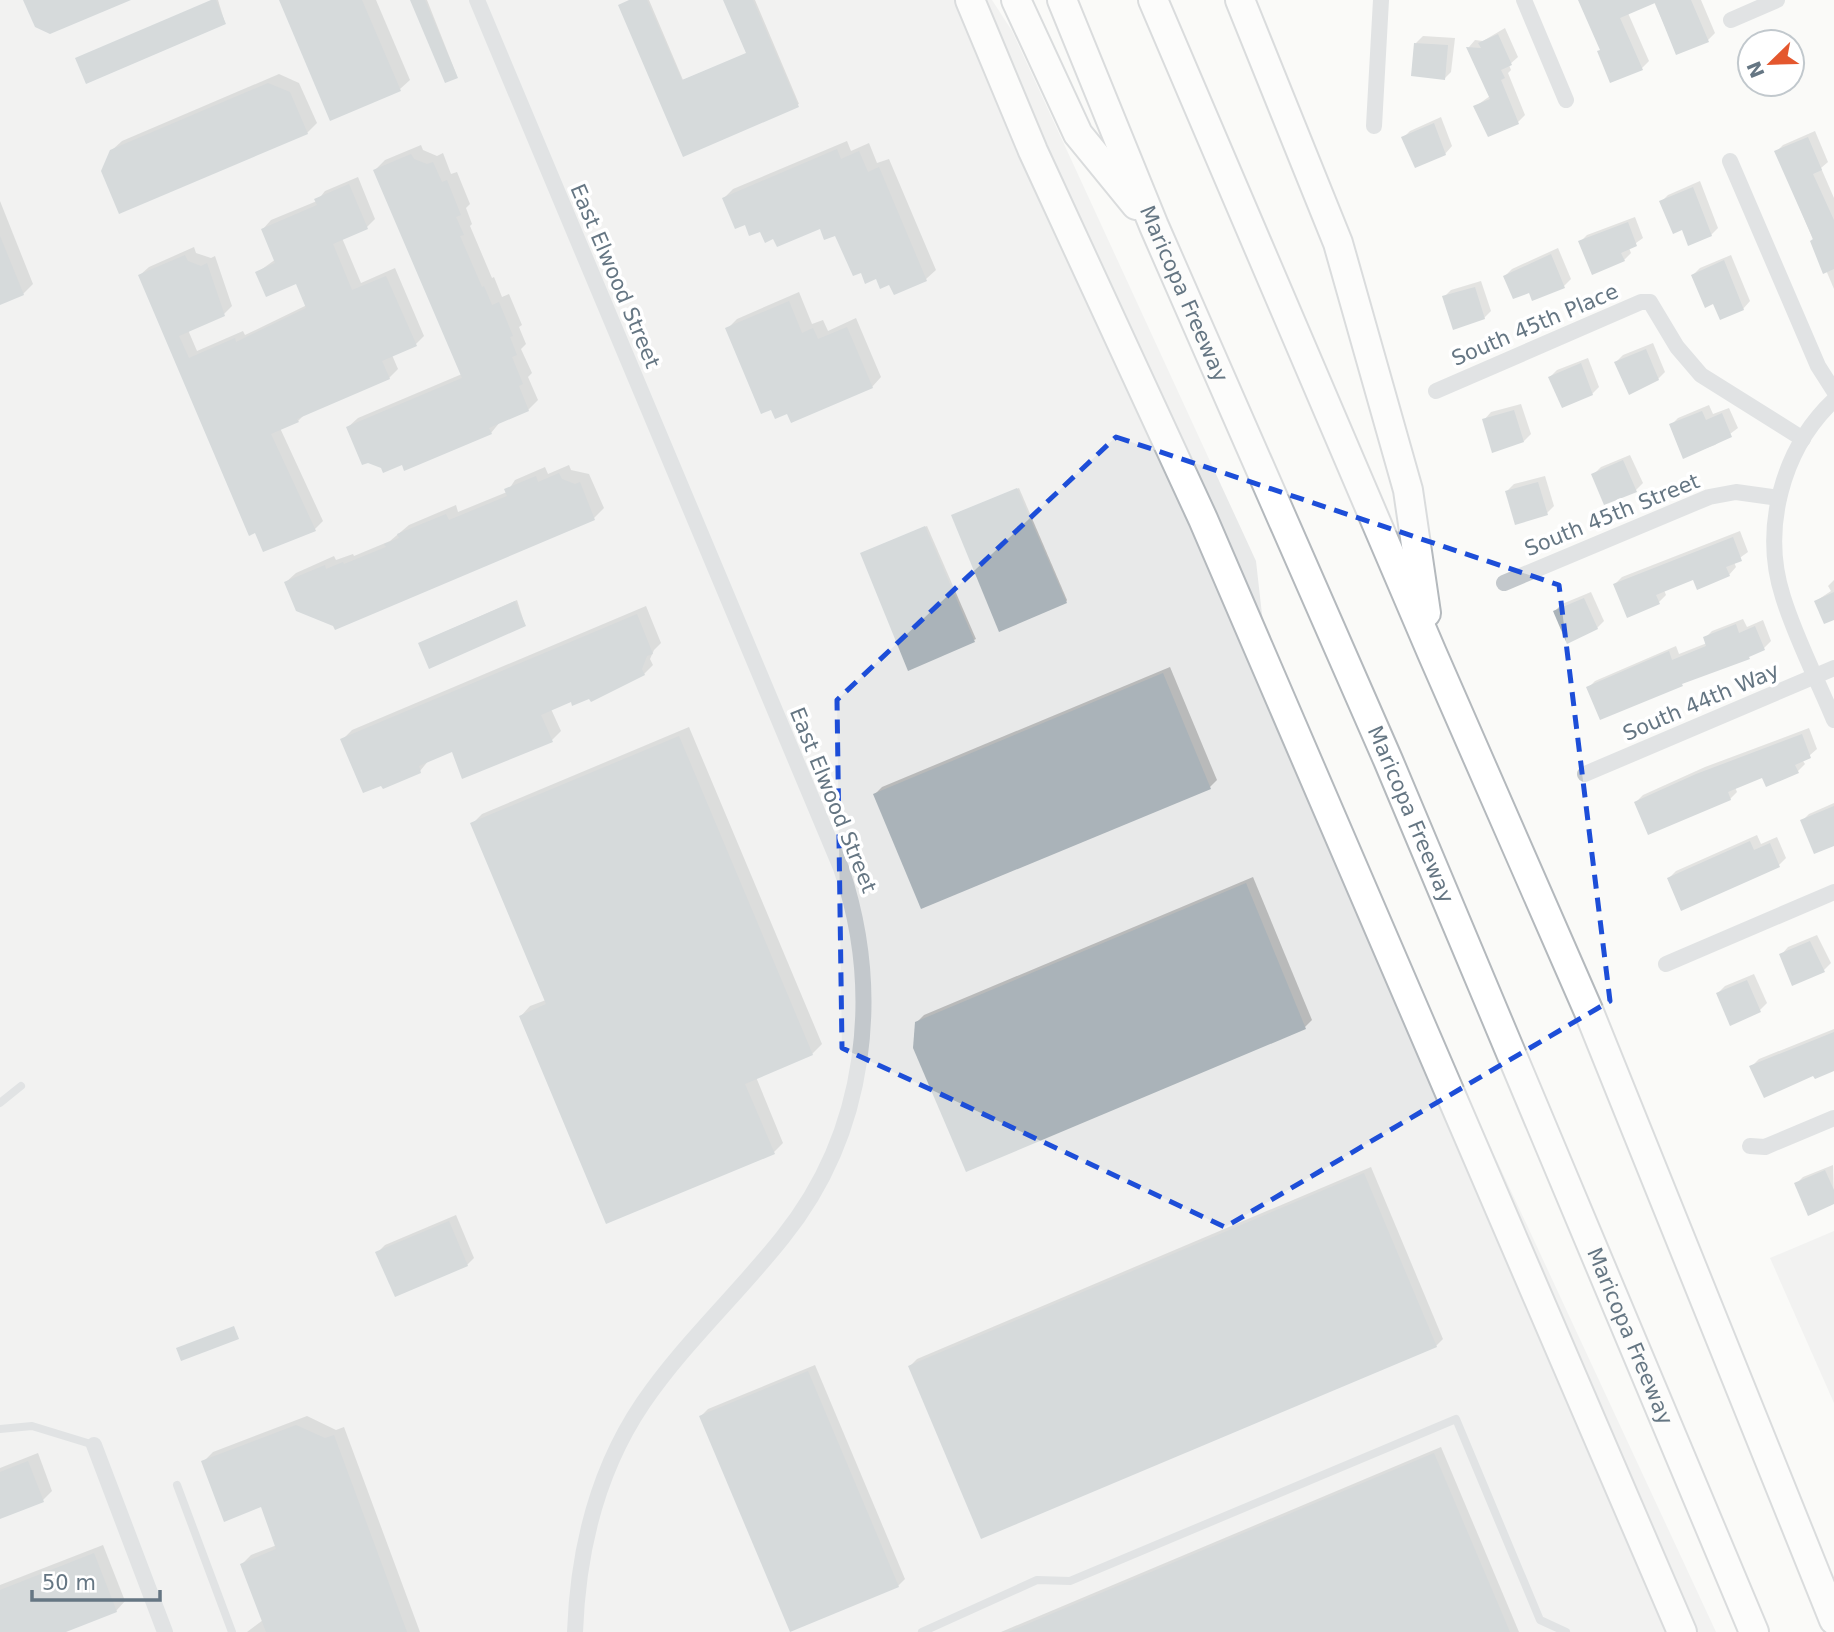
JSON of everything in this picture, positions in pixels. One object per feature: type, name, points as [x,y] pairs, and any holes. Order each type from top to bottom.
[{"type":"highway","points":[[950,0],[1033,151]]},
{"type":"highway","points":[[970,0],[1033,151],[1203,519],[1682,1632]]},
{"type":"highway","points":[[1016,0],[1078,134],[1154,226]]},
{"type":"highway","name":"Maricopa Freeway","points":[[1062,0],[1154,226],[1388,760],[1754,1632]]},
{"type":"highway","points":[[1153,0],[1432,653],[1589,1012],[1834,1620]]},
{"type":"highway","points":[[1240,0],[1338,243],[1408,490],[1432,653]]},
{"type":"highway","points":[[1651,1560],[1673,1632]]},
{"type":"street","name":"East Elwood Street","points":[[477,0],[841,868],[854,911],[864,987],[860,1063],[851,1109],[834,1149],[801,1213],[679,1356],[643,1403],[624,1436],[609,1466],[584,1540],[577,1588],[575,1632]]},
{"type":"street","points":[[1374,127],[1381,0]]},
{"type":"street","points":[[1524,0],[1566,100]]},
{"type":"street","points":[[1731,20],[1777,0]]},
{"type":"street","points":[[1730,161],[1818,366],[1834,391]]},
{"type":"street","name":"South 45th Place","points":[[1436,391],[1641,302],[1650,302],[1677,347],[1701,374],[1803,439]]},
{"type":"street","points":[[1834,400],[1803,439],[1788,469],[1779,498],[1775,533],[1779,581],[1834,720]]},
{"type":"street","name":"South 45th Street","points":[[1504,583],[1709,497],[1736,492],[1779,498]]},
{"type":"street","name":"South 44th Way","points":[[1585,775],[1834,668]]},
{"type":"street","points":[[1666,964],[1834,892]]},
{"type":"street","points":[[1750,1146],[1765,1147],[1834,1118]]},
{"type":"street","points":[[94,1445],[165,1632]]},
{"type":"lane","points":[[0,1103],[21,1086]]},
{"type":"lane","points":[[922,1632],[1037,1580],[1070,1581],[1456,1419],[1540,1620],[1566,1632]]},
{"type":"lane","points":[[0,1429],[32,1426],[94,1445]]},
{"type":"lane","points":[[177,1485],[232,1632]]},
{"type":"highlighted area","points":[[1116,437],[1559,585],[1610,1001],[1225,1227],[842,1048],[837,700]]},
{"type":"shaded area","points":[[0,0],[992,0],[1012,31],[1256,561],[1268,668],[1716,1632],[0,1632]]},
{"type":"shaded area","points":[[1834,1231],[1834,1403],[1770,1258]]},
{"type":"building","points":[[23,0],[131,0],[50,34],[35,27]]},
{"type":"building","points":[[216,0],[226,24],[86,84],[75,58]]},
{"type":"building","points":[[279,0],[362,0],[401,91],[330,121]]},
{"type":"building","points":[[410,0],[425,0],[458,78],[445,83]]},
{"type":"building","points":[[629,0],[647,0],[682,80],[746,53],[723,0],[753,0],[799,107],[683,157],[618,5]]},
{"type":"building","points":[[1578,0],[1691,0],[1709,42],[1676,55],[1655,3],[1620,18],[1643,70],[1610,83],[1597,51],[1600,50]]},
{"type":"building","points":[[1498,34],[1512,65],[1501,70],[1505,78],[1501,80],[1519,124],[1488,137],[1473,106],[1490,99],[1466,47],[1481,48],[1478,43]]},
{"type":"building","points":[[1414,43],[1448,45],[1445,80],[1411,76]]},
{"type":"building","points":[[268,83],[290,92],[308,134],[119,214],[101,171],[110,150]]},
{"type":"building","points":[[1434,123],[1446,155],[1415,168],[1401,137]]},
{"type":"building","points":[[1808,137],[1822,170],[1813,174],[1834,220],[1834,269],[1823,274],[1810,241],[1813,239],[1774,151]]},
{"type":"building","points":[[837,149],[841,159],[859,151],[868,172],[879,167],[927,281],[894,295],[889,285],[880,289],[876,279],[865,284],[861,273],[853,276],[835,236],[824,240],[820,229],[777,247],[773,239],[765,243],[760,232],[749,236],[745,225],[735,229],[722,198]]},
{"type":"building","points":[[411,154],[414,159],[427,164],[433,162],[442,182],[447,180],[461,215],[456,217],[464,235],[460,236],[482,287],[484,286],[492,305],[499,302],[513,336],[510,337],[517,355],[512,357],[523,384],[519,386],[529,411],[489,428],[492,434],[404,471],[402,465],[383,473],[381,468],[368,463],[362,465],[346,427],[462,378],[373,170]]},
{"type":"building","points":[[349,184],[368,229],[333,244],[352,290],[386,276],[417,346],[382,361],[390,379],[297,419],[299,422],[271,434],[316,531],[263,552],[255,533],[249,536],[138,275],[185,255],[188,261],[201,266],[207,263],[225,316],[179,336],[189,358],[235,338],[236,342],[306,308],[296,284],[266,297],[255,272],[275,263],[261,229],[317,205],[314,199]]},
{"type":"building","points":[[1693,187],[1712,236],[1688,246],[1682,230],[1673,234],[1659,201]]},
{"type":"building","points":[[1628,222],[1637,246],[1621,253],[1625,261],[1592,275],[1578,241]]},
{"type":"building","points":[[0,236],[24,295],[0,305]]},
{"type":"building","points":[[1551,254],[1565,288],[1532,301],[1529,293],[1513,299],[1503,276]]},
{"type":"building","points":[[1724,260],[1744,310],[1720,320],[1713,304],[1705,308],[1691,275]]},
{"type":"building","points":[[1475,287],[1485,319],[1453,330],[1442,296]]},
{"type":"building","points":[[789,301],[802,333],[813,328],[818,339],[847,327],[873,388],[791,423],[787,414],[775,419],[771,410],[761,414],[725,328]]},
{"type":"building","points":[[1646,349],[1659,380],[1629,395],[1614,362]]},
{"type":"building","points":[[1581,363],[1593,395],[1562,408],[1548,377]]},
{"type":"building","points":[[1514,410],[1524,442],[1492,453],[1482,419]]},
{"type":"building","points":[[1702,411],[1706,420],[1722,413],[1732,437],[1683,459],[1669,424]]},
{"type":"building","points":[[1623,460],[1637,492],[1604,505],[1591,474]]},
{"type":"building","points":[[559,473],[562,479],[575,484],[580,482],[595,520],[335,630],[333,626],[296,611],[284,582],[325,565],[326,569],[343,562],[344,564],[386,547],[384,544],[399,538],[397,534],[446,514],[449,520],[507,496],[504,489],[536,476],[538,482]]},
{"type":"building","points":[[1538,482],[1548,515],[1515,525],[1505,491]]},
{"type":"building","points":[[1017,488],[1067,603],[999,632],[951,515]]},
{"type":"building","points":[[925,526],[975,642],[908,671],[860,553]]},
{"type":"building","points":[[1733,537],[1742,561],[1726,567],[1730,576],[1697,590],[1693,580],[1656,595],[1660,604],[1627,618],[1613,584]]},
{"type":"building","points":[[1834,592],[1834,620],[1824,624],[1814,601]]},
{"type":"building","points":[[1584,598],[1598,629],[1567,644],[1553,611]]},
{"type":"building","points":[[515,601],[526,626],[429,669],[418,643]]},
{"type":"building","points":[[637,614],[653,654],[647,656],[642,669],[645,675],[591,702],[589,699],[572,706],[571,702],[541,715],[553,742],[462,779],[452,752],[419,766],[421,773],[383,789],[381,786],[363,793],[340,739]]},
{"type":"building","points":[[1736,624],[1739,633],[1755,626],[1765,650],[1749,657],[1750,659],[1682,684],[1683,686],[1600,720],[1586,687],[1669,651],[1672,660],[1706,646],[1703,637]]},
{"type":"building","points":[[1163,673],[1211,789],[921,909],[873,794]]},
{"type":"building","points":[[1802,734],[1811,758],[1795,765],[1799,773],[1766,787],[1762,778],[1728,792],[1731,800],[1648,835],[1634,802],[1696,774]]},
{"type":"building","points":[[679,736],[813,1055],[745,1084],[775,1154],[606,1224],[519,1016],[546,1004],[470,823]]},
{"type":"building","points":[[1834,806],[1834,846],[1814,854],[1800,820]]},
{"type":"building","points":[[1750,841],[1754,850],[1770,843],[1780,867],[1681,911],[1667,878]]},
{"type":"building","points":[[1246,883],[1306,1029],[966,1172],[913,1048],[915,1022]]},
{"type":"building","points":[[1810,941],[1825,972],[1792,986],[1779,954]]},
{"type":"building","points":[[1747,980],[1761,1012],[1730,1026],[1716,993]]},
{"type":"building","points":[[1834,1032],[1834,1071],[1815,1079],[1813,1076],[1764,1098],[1749,1066]]},
{"type":"building","points":[[1825,1170],[1834,1190],[1834,1204],[1808,1216],[1794,1183]]},
{"type":"building","points":[[1364,1173],[1437,1347],[981,1539],[908,1366]]},
{"type":"building","points":[[449,1221],[468,1266],[395,1297],[375,1252]]},
{"type":"building","points":[[234,1326],[239,1339],[181,1361],[176,1348]]},
{"type":"building","points":[[808,1371],[899,1587],[790,1632],[699,1416]]},
{"type":"building","points":[[296,1425],[325,1438],[334,1435],[407,1632],[266,1632],[240,1564],[276,1549],[261,1507],[224,1522],[201,1461]]},
{"type":"building","points":[[1434,1453],[1510,1632],[1008,1632]]},
{"type":"building","points":[[28,1461],[44,1502],[0,1519],[0,1472]]},
{"type":"building","points":[[94,1553],[117,1612],[66,1632],[0,1632],[0,1590]]}]
